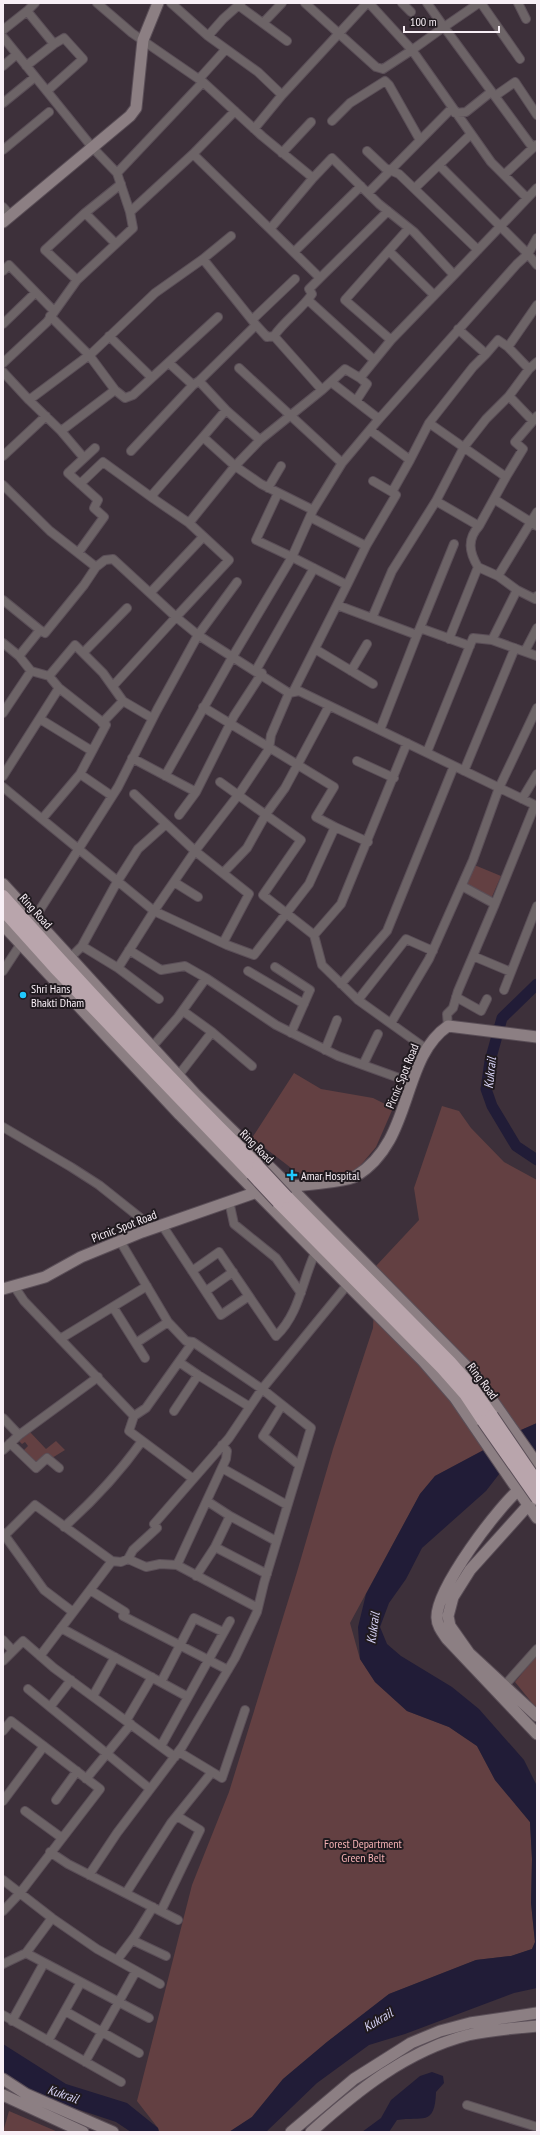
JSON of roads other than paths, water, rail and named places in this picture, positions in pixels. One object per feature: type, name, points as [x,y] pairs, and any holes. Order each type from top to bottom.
[{"type":"highway","name":"Ring Road","points":[[3,896],[90,992],[209,1118],[255,1171]]},
{"type":"highway","name":"Ring Road","points":[[3,910],[55,968],[255,1171],[442,1368],[487,1419]]},
{"type":"highway","points":[[487,1419],[537,1482]]},
{"type":"highway","points":[[487,1419],[534,1500]]},
{"type":"street","points":[[3,30],[35,3]]},
{"type":"street","points":[[96,3],[143,40],[201,81],[254,129],[313,178]]},
{"type":"street","points":[[5,215],[130,116],[136,108],[143,40],[158,3]]},
{"type":"street","points":[[171,3],[208,36],[258,72],[282,95]]},
{"type":"street","points":[[263,23],[282,3]]},
{"type":"street","points":[[305,3],[376,67],[382,69],[480,3],[520,58]]},
{"type":"street","points":[[254,129],[282,95],[368,3],[412,50],[491,162],[527,198]]},
{"type":"street","points":[[402,3],[411,12]]},
{"type":"street","points":[[427,3],[493,94],[535,146],[504,175]]},
{"type":"street","points":[[518,3],[526,19]]},
{"type":"street","points":[[208,36],[240,4],[287,41]]},
{"type":"street","points":[[27,10],[54,44]]},
{"type":"street","points":[[3,37],[92,147],[117,173],[130,212],[133,228],[77,280],[52,314],[3,363]]},
{"type":"street","points":[[26,66],[64,38],[83,58],[47,91]]},
{"type":"street","points":[[117,173],[201,81],[226,49]]},
{"type":"street","points":[[3,66],[16,54]]},
{"type":"street","points":[[3,103],[35,77]]},
{"type":"street","points":[[332,121],[350,104],[384,81],[389,85],[420,140]]},
{"type":"street","points":[[453,110],[466,112],[493,94],[516,82],[537,115]]},
{"type":"street","points":[[368,194],[420,140],[453,110]]},
{"type":"street","points":[[130,212],[193,154],[235,111]]},
{"type":"street","points":[[3,150],[48,112]]},
{"type":"street","points":[[282,153],[311,122]]},
{"type":"street","points":[[415,188],[471,134]]},
{"type":"street","points":[[367,152],[384,168],[399,174],[415,188],[478,250]]},
{"type":"street","points":[[193,154],[320,278]]},
{"type":"street","points":[[270,229],[332,158],[368,194],[409,228],[454,275]]},
{"type":"street","points":[[439,165],[528,254],[537,265]]},
{"type":"street","points":[[77,280],[45,250],[85,213],[121,184]]},
{"type":"street","points":[[294,252],[361,186]]},
{"type":"street","points":[[360,378],[391,340],[537,188]]},
{"type":"street","points":[[203,259],[254,323],[267,337],[274,336],[281,326],[308,300],[312,294],[309,289],[388,211]]},
{"type":"street","points":[[85,213],[116,244]]},
{"type":"street","points":[[391,340],[346,300],[409,228]]},
{"type":"street","points":[[29,400],[89,355],[155,293],[203,259],[231,236]]},
{"type":"street","points":[[165,776],[203,707],[292,556],[312,513],[342,464],[458,329],[528,254],[537,238]]},
{"type":"street","points":[[388,251],[434,295]]},
{"type":"street","points":[[3,270],[9,265],[89,355],[114,390],[122,397],[128,398],[169,363],[218,317]]},
{"type":"street","points":[[131,451],[295,279]]},
{"type":"street","points":[[3,324],[35,293]]},
{"type":"street","points":[[308,300],[374,360]]},
{"type":"street","points":[[508,347],[537,305]]},
{"type":"street","points":[[458,329],[486,354]]},
{"type":"street","points":[[109,336],[151,377]]},
{"type":"street","points":[[274,336],[322,390]]},
{"type":"street","points":[[392,492],[429,422],[473,367],[498,340],[508,347],[529,369]]},
{"type":"street","points":[[372,618],[392,571],[436,501],[464,447],[486,419],[509,396],[529,369],[537,362]]},
{"type":"street","points":[[169,363],[196,383],[260,440]]},
{"type":"street","points":[[239,368],[342,464]]},
{"type":"street","points":[[189,523],[235,466],[260,440],[322,390],[345,368],[368,384],[356,401]]},
{"type":"street","points":[[3,372],[61,431],[84,458]]},
{"type":"street","points":[[331,382],[379,420]]},
{"type":"street","points":[[61,431],[114,390]]},
{"type":"street","points":[[509,396],[535,419],[515,442],[523,449],[479,526],[472,532],[470,541],[473,558],[478,567],[498,576],[517,590],[536,598]]},
{"type":"street","points":[[154,498],[153,494],[226,410]]},
{"type":"street","points":[[3,456],[46,416]]},
{"type":"street","points":[[429,422],[506,477]]},
{"type":"street","points":[[370,430],[410,460]]},
{"type":"street","points":[[203,437],[235,466],[268,488],[366,546]]},
{"type":"street","points":[[78,553],[104,517],[94,508],[98,500],[68,473],[95,448]]},
{"type":"street","points":[[80,484],[103,462],[189,523],[229,560],[112,686]]},
{"type":"street","points":[[268,488],[281,466]]},
{"type":"street","points":[[118,968],[154,911],[195,851],[239,794],[269,749],[271,735],[291,692],[315,649],[366,546],[396,496],[373,481]]},
{"type":"street","points":[[3,485],[50,531],[96,567]]},
{"type":"street","points":[[278,493],[256,540],[292,556],[347,585]]},
{"type":"street","points":[[494,499],[534,524]]},
{"type":"street","points":[[436,501],[479,526]]},
{"type":"street","points":[[498,576],[534,524],[537,512]]},
{"type":"street","points":[[150,593],[203,537]]},
{"type":"street","points":[[380,730],[454,544]]},
{"type":"street","points":[[3,600],[45,633],[84,586],[96,567],[106,560],[114,559],[176,617],[198,634],[291,692],[299,692],[427,752],[536,806],[456,997],[453,1008],[447,1014],[448,1026],[467,1027],[537,1037]]},
{"type":"street","points":[[449,638],[478,567]]},
{"type":"street","points":[[179,815],[196,792],[230,724],[314,568]]},
{"type":"street","points":[[34,919],[112,796],[152,718],[198,634],[237,582]]},
{"type":"street","points":[[492,640],[517,590]]},
{"type":"street","points":[[337,605],[372,618],[449,638],[470,646]]},
{"type":"street","points":[[83,653],[127,608]]},
{"type":"street","points":[[524,651],[537,628]]},
{"type":"street","points":[[19,656],[40,630]]},
{"type":"street","points":[[427,752],[473,638],[492,640],[537,656]]},
{"type":"street","points":[[3,643],[19,656],[30,671],[49,676],[59,688],[106,725],[80,774],[42,820]]},
{"type":"street","points":[[351,671],[368,644]]},
{"type":"street","points":[[49,676],[75,645],[112,686],[123,701],[152,718]]},
{"type":"street","points":[[464,771],[515,648]]},
{"type":"street","points":[[315,649],[373,684]]},
{"type":"street","points":[[3,712],[30,671]]},
{"type":"street","points":[[3,776],[59,688]]},
{"type":"street","points":[[102,722],[123,701]]},
{"type":"street","points":[[224,872],[248,848],[266,814],[285,788],[329,706]]},
{"type":"street","points":[[203,707],[269,749],[334,787],[316,816],[335,827],[368,842]]},
{"type":"street","points":[[391,1023],[433,951],[462,886],[499,788],[537,708]]},
{"type":"street","points":[[40,719],[92,751]]},
{"type":"street","points":[[314,935],[341,904],[368,842],[407,743]]},
{"type":"street","points":[[132,758],[196,792]]},
{"type":"street","points":[[357,761],[394,778]]},
{"type":"street","points":[[341,984],[387,931],[454,766]]},
{"type":"street","points":[[80,774],[112,796]]},
{"type":"street","points":[[522,799],[537,774]]},
{"type":"street","points":[[220,782],[239,794],[301,840],[263,895],[314,935],[322,965],[341,984],[358,1000],[425,1048]]},
{"type":"street","points":[[3,787],[154,911],[223,943],[254,954],[309,884],[335,827]]},
{"type":"street","points":[[134,794],[195,851],[224,872],[249,894],[223,943]]},
{"type":"street","points":[[70,958],[82,946],[117,882],[138,849],[166,824]]},
{"type":"street","points":[[174,882],[198,897]]},
{"type":"street","points":[[3,884],[178,1076],[255,1171],[257,1191],[423,1361],[455,1398],[487,1419],[536,1462]]},
{"type":"street","points":[[462,886],[495,904]]},
{"type":"street","points":[[504,990],[535,917],[537,906]]},
{"type":"street","points":[[3,926],[112,1045],[255,1171],[289,1186],[473,1373],[487,1419],[510,1478],[517,1490],[534,1500]]},
{"type":"street","points":[[358,1000],[406,939],[433,951]]},
{"type":"street","points":[[3,971],[20,945]]},
{"type":"street","points":[[82,946],[118,968],[159,999]]},
{"type":"street","points":[[130,950],[161,970],[184,966],[206,978],[276,1025],[291,1033],[325,1050],[413,1083]]},
{"type":"street","points":[[473,956],[511,972]]},
{"type":"street","points":[[275,967],[310,990],[291,1033]]},
{"type":"street","points":[[248,971],[304,1004]]},
{"type":"street","points":[[152,1047],[183,1011],[206,978]]},
{"type":"street","points":[[456,997],[481,1010],[487,999]]},
{"type":"street","points":[[183,1011],[212,1032],[252,1066]]},
{"type":"street","points":[[325,1050],[337,1020]]},
{"type":"street","name":"Picnic Spot Road","points":[[3,1289],[45,1277],[81,1257],[120,1241],[257,1191],[355,1177],[376,1160],[387,1146],[413,1083],[425,1048],[437,1033],[448,1026]]},
{"type":"street","points":[[178,1076],[212,1032]]},
{"type":"street","points":[[363,1065],[378,1034]]},
{"type":"street","points":[[3,1128],[76,1170],[158,1227],[192,1271],[221,1314],[249,1296]]},
{"type":"street","points":[[229,1201],[234,1224],[276,1258],[300,1293]]},
{"type":"street","points":[[89,1875],[117,1833],[177,1754],[228,1670],[258,1608],[276,1541],[310,1428],[262,1389],[193,1342],[186,1341],[168,1322],[120,1241]]},
{"type":"street","points":[[192,1271],[219,1252],[276,1336],[293,1315],[308,1266],[316,1251]]},
{"type":"street","points":[[206,1291],[233,1272]]},
{"type":"street","points":[[72,1612],[44,1590],[4,1534],[35,1505],[112,1561],[121,1562],[128,1559],[133,1550],[157,1528],[154,1524],[192,1478],[222,1445],[262,1389],[348,1284]]},
{"type":"street","points":[[14,1286],[24,1301],[134,1416]]},
{"type":"street","points":[[60,1339],[147,1286]]},
{"type":"street","points":[[113,1307],[145,1358]]},
{"type":"street","points":[[136,1343],[168,1322]]},
{"type":"street","points":[[192,1478],[129,1431],[134,1416],[146,1408],[193,1342]]},
{"type":"street","points":[[179,1362],[250,1407]]},
{"type":"street","points":[[174,1411],[198,1375]]},
{"type":"street","points":[[3,1450],[19,1435],[98,1377]]},
{"type":"street","points":[[282,1405],[263,1436],[299,1466]]},
{"type":"street","points":[[3,1418],[19,1435]]},
{"type":"street","points":[[64,1527],[84,1509],[123,1467],[142,1441]]},
{"type":"street","points":[[10,1443],[36,1468],[47,1458],[59,1468]]},
{"type":"street","points":[[177,1565],[222,1468],[227,1451],[222,1445]]},
{"type":"street","points":[[222,1468],[287,1505]]},
{"type":"street","points":[[537,1475],[517,1490],[476,1541],[453,1574],[440,1604],[437,1619],[447,1640],[537,1734]]},
{"type":"street","points":[[534,1500],[537,1518]]},
{"type":"street","points":[[534,1500],[470,1570],[454,1597],[448,1616],[450,1626],[470,1653],[537,1716]]},
{"type":"street","points":[[207,1501],[230,1516],[276,1541]]},
{"type":"street","points":[[196,1576],[215,1546],[230,1516]]},
{"type":"street","points":[[215,1546],[267,1574]]},
{"type":"street","points":[[128,1559],[146,1567],[160,1564],[177,1565],[258,1608]]},
{"type":"street","points":[[40,1656],[112,1561]]},
{"type":"street","points":[[90,1590],[125,1612],[123,1616],[228,1670]]},
{"type":"street","points":[[160,1682],[194,1618],[223,1632]]},
{"type":"street","points":[[161,1746],[230,1621]]},
{"type":"street","points":[[61,1628],[188,1697]]},
{"type":"street","points":[[3,1640],[13,1650]]},
{"type":"street","points":[[3,1660],[23,1641],[71,1680],[161,1746],[222,1778],[245,1710]]},
{"type":"street","points":[[505,1685],[537,1649]]},
{"type":"street","points":[[93,1696],[115,1657]]},
{"type":"street","points":[[86,1778],[107,1754],[129,1722],[152,1677]]},
{"type":"street","points":[[50,1707],[71,1680]]},
{"type":"street","points":[[28,1689],[150,1789]]},
{"type":"street","points":[[3,1731],[11,1721],[100,1789],[50,1852],[20,1893],[3,1910]]},
{"type":"street","points":[[3,1801],[44,1746]]},
{"type":"street","points":[[56,1800],[76,1771]]},
{"type":"street","points":[[126,1893],[177,1816],[212,1772]]},
{"type":"street","points":[[25,1811],[62,1838]]},
{"type":"street","points":[[161,1911],[200,1830],[177,1816]]},
{"type":"street","points":[[50,1852],[68,1864],[178,1920]]},
{"type":"street","points":[[3,1880],[52,1918],[117,1960],[160,1984]]},
{"type":"street","points":[[117,1960],[153,1907]]},
{"type":"street","points":[[3,1964],[26,1953],[52,1918]]},
{"type":"street","points":[[132,1940],[166,1956]]},
{"type":"street","points":[[26,1953],[149,2018]]},
{"type":"street","points":[[12,2021],[44,1963]]},
{"type":"street","points":[[85,2062],[136,1971]]},
{"type":"street","points":[[48,2041],[81,1982]]},
{"type":"street","points":[[65,2011],[139,2052]]},
{"type":"street","points":[[291,2132],[354,2079],[411,2043],[440,2031],[470,2023],[537,2013]]},
{"type":"street","points":[[3,2015],[121,2082]]},
{"type":"street","points":[[311,2132],[344,2103],[382,2073],[412,2057],[466,2036],[494,2030],[537,2026]]},
{"type":"street","points":[[3,2079],[26,2094],[113,2132]]},
{"type":"street","points":[[3,2095],[83,2132]]},
{"type":"street","points":[[467,2105],[537,2127]]},
{"type":"water","points":[[537,1423],[537,1452],[500,1473],[486,1491],[422,1548],[406,1579],[389,1603],[380,1627],[387,1644],[401,1656],[452,1687],[479,1709],[524,1760],[537,1786],[537,1988],[514,1993],[405,2034],[369,2045],[317,2083],[266,2132],[229,2132],[252,2117],[283,2079],[327,2042],[389,1994],[476,1960],[511,1956],[532,1949],[535,1942],[531,1903],[532,1859],[530,1822],[495,1780],[477,1746],[449,1727],[407,1711],[375,1682],[360,1659],[358,1627],[366,1594],[420,1494],[435,1476]]},
{"type":"water","points":[[3,2044],[66,2084],[127,2103],[158,2128],[159,2132],[131,2132],[116,2122],[68,2106],[36,2093],[3,2074]]},
{"type":"water","points":[[432,2072],[443,2076],[444,2083],[436,2092],[433,2111],[430,2115],[426,2118],[420,2119],[397,2120],[389,2132],[362,2132],[381,2118],[391,2100],[420,2076]]},
{"type":"waterway","name":"Kukrail","points":[[537,984],[502,1018],[490,1061],[486,1089],[492,1106],[516,1146],[537,1160]]},
{"type":"place","name":"Shri Hans Bhakti Dham","points":[[23,995]]},
{"type":"place","name":"Amar Hospital","points":[[292,1175]]},
{"type":"park label","name":"Forest Department Green Belt","points":[[363,1850]]}]
